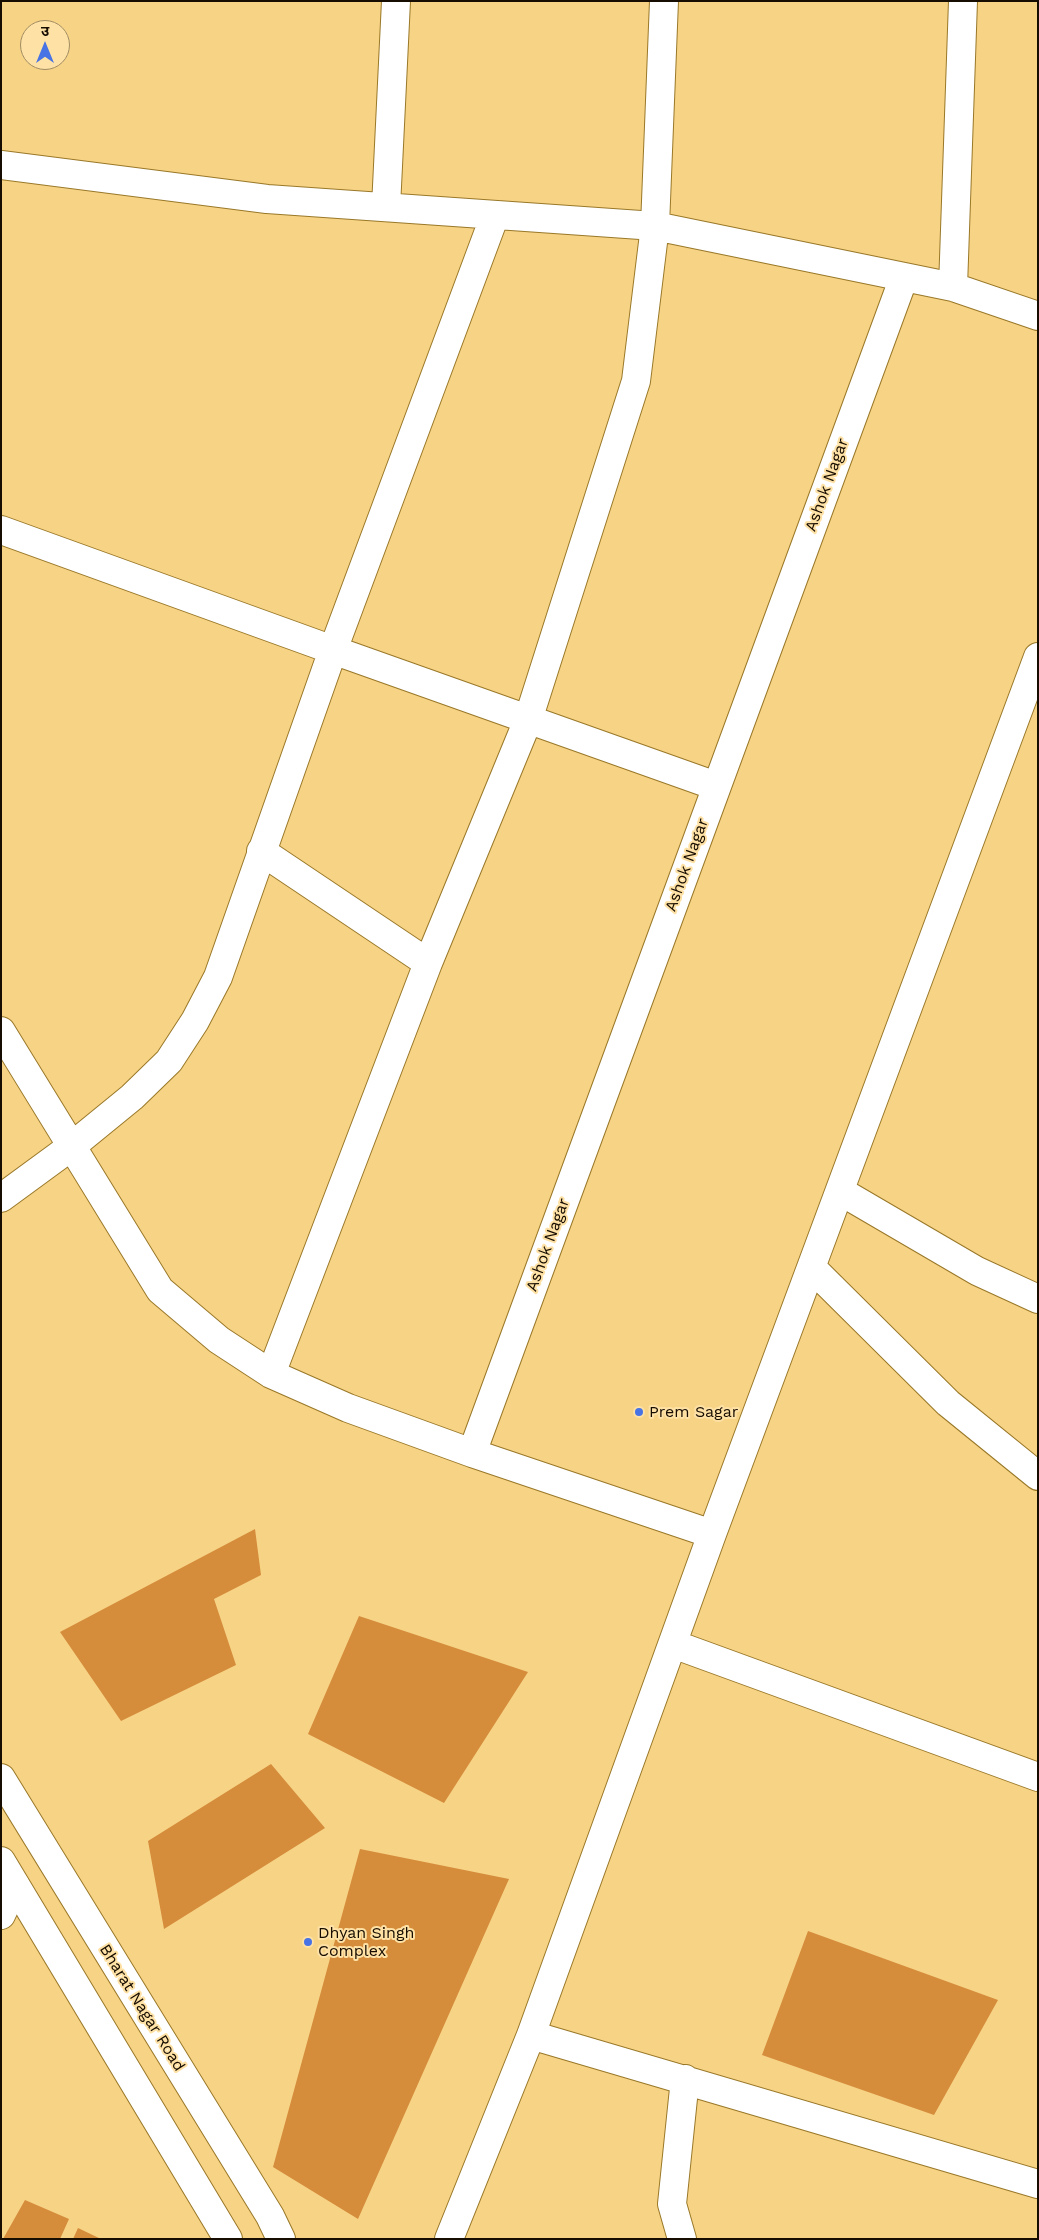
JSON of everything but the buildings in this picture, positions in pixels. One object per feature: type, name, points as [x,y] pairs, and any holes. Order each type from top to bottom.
[{"type":"street","points":[[386,208],[396,1]]},
{"type":"street","points":[[271,1374],[428,963],[528,720],[636,381],[655,226],[664,1]]},
{"type":"street","points":[[953,287],[963,1]]},
{"type":"street","points":[[1,165],[267,198],[655,226],[953,287],[1038,316]]},
{"type":"street","points":[[1,1198],[72,1146],[132,1098],[169,1061],[218,977],[333,650],[495,215]]},
{"type":"street","name":"Ashok Nagar","points":[[472,1453],[904,277]]},
{"type":"street","points":[[1,530],[716,786]]},
{"type":"street","points":[[449,2239],[531,2035],[712,1534],[1038,657]]},
{"type":"street","points":[[261,851],[428,963]]},
{"type":"street","points":[[1,1031],[160,1290],[219,1340],[271,1374],[348,1408],[472,1453],[712,1534]]},
{"type":"street","points":[[840,1191],[978,1271],[1038,1299]]},
{"type":"street","points":[[812,1268],[948,1403],[1038,1476]]},
{"type":"street","points":[[673,1644],[1038,1777]]},
{"type":"street","name":"Bharat Nagar Road","points":[[1,1778],[265,2208],[281,2239]]},
{"type":"street","points":[[1,1861],[220,2234]]},
{"type":"street","points":[[1,1915],[16,1885]]},
{"type":"street","points":[[531,2035],[1038,2184]]},
{"type":"street","points":[[682,2239],[672,2204],[685,2080]]},
{"type":"place","name":"Prem Sagar","points":[[639,1412]]},
{"type":"place","name":"Dhyan Singh Complex","points":[[308,1942]]}]
